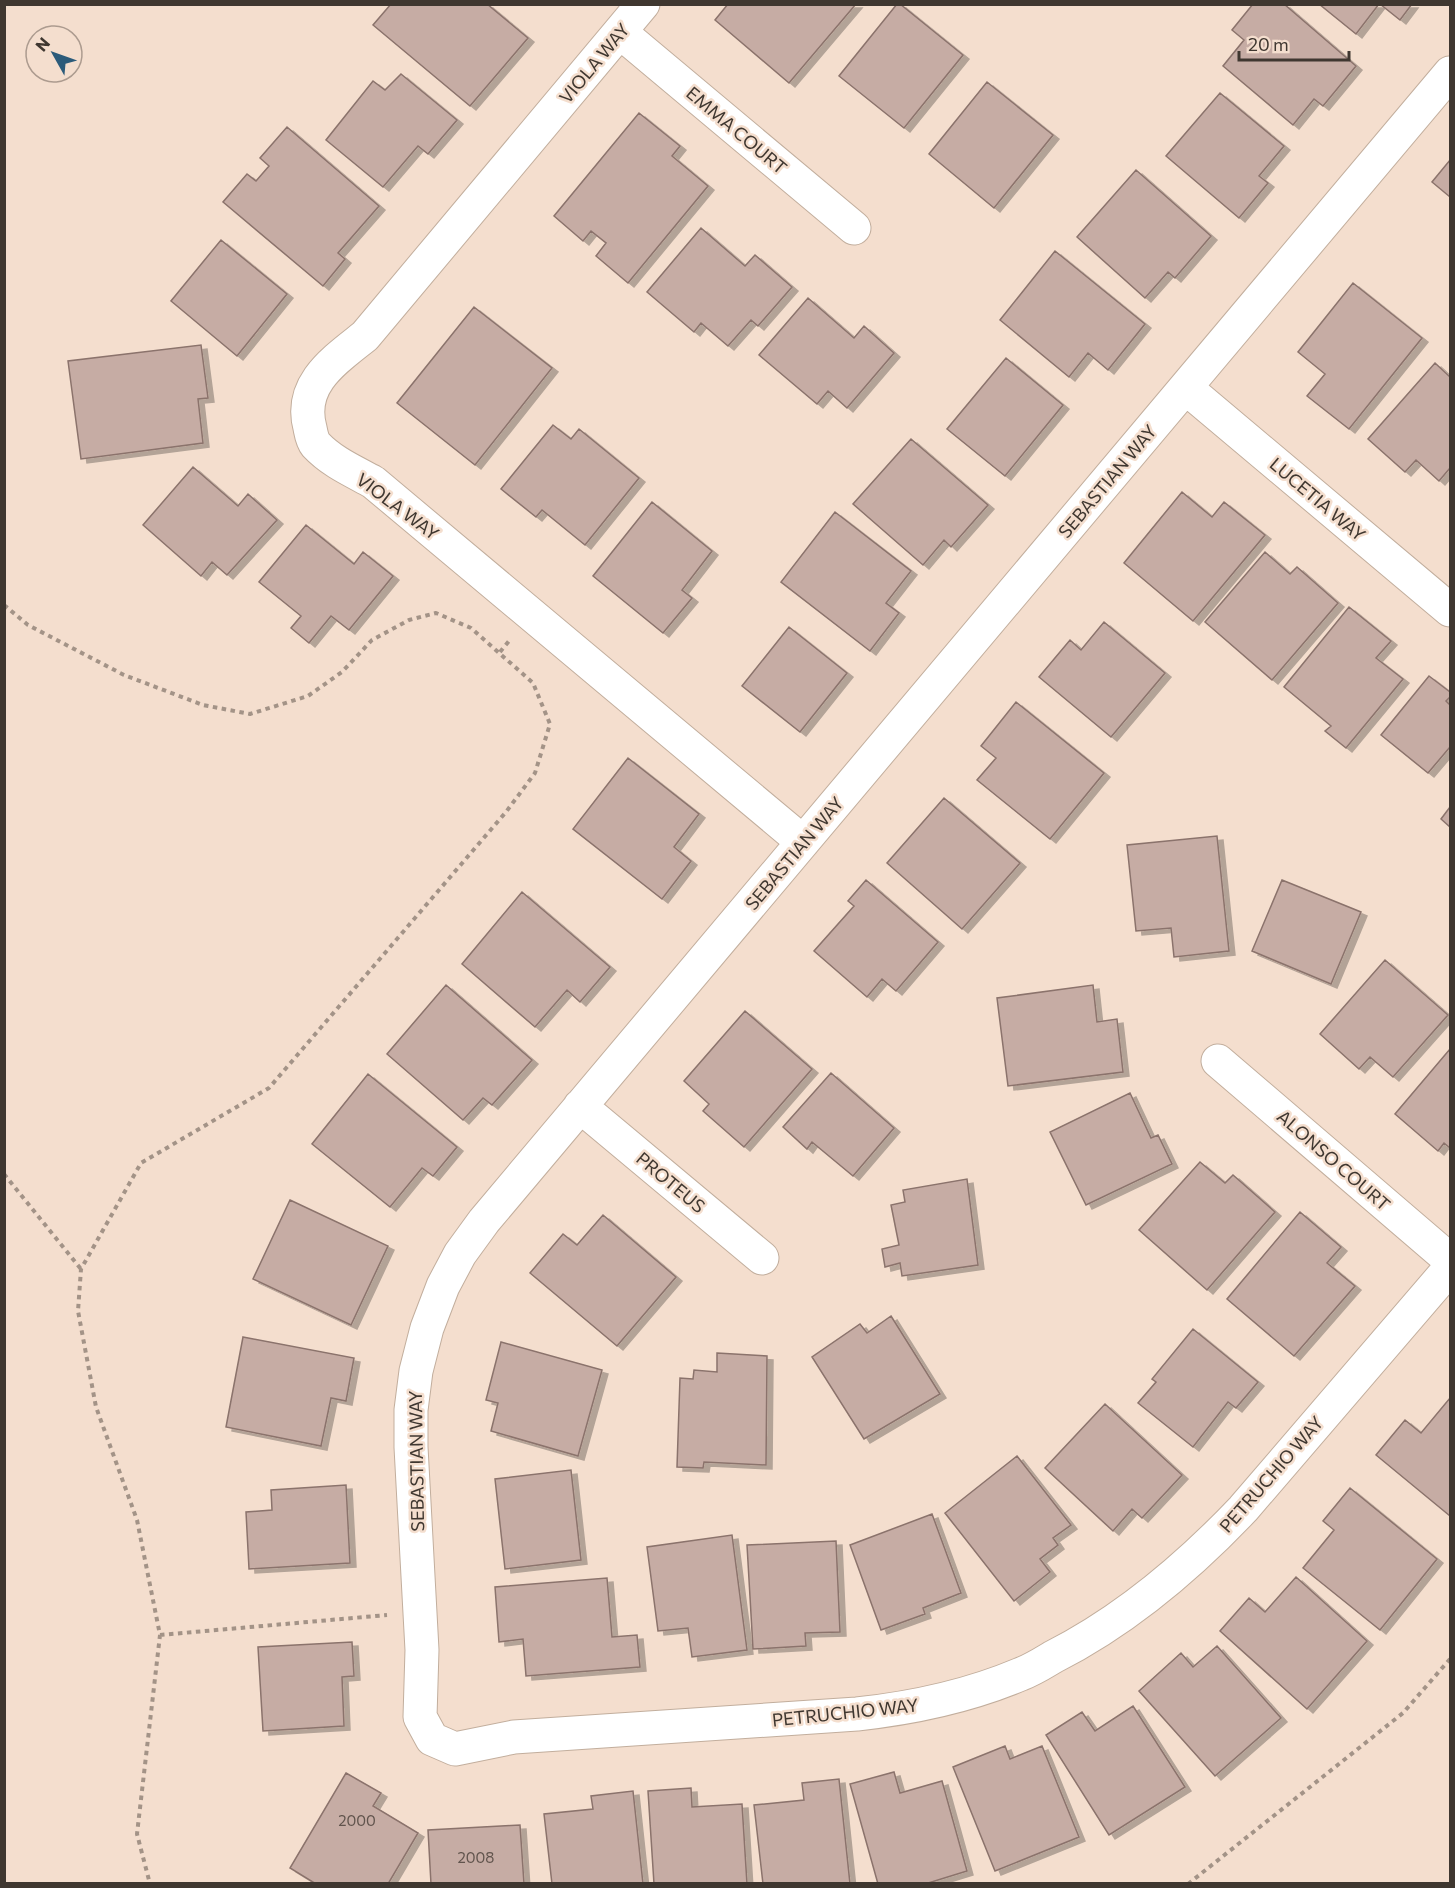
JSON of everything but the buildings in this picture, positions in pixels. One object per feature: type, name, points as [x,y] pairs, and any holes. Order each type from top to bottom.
[{"type":"street","name":"VIOLA WAY","points":[[644,4],[365,336],[332,362],[313,383],[306,416],[314,442],[334,462],[373,482],[803,842]]},
{"type":"street","name":"EMMA COURT","points":[[620,32],[854,228]]},
{"type":"street","name":"SEBASTIAN WAY","points":[[432,1739],[420,1717],[422,1650],[411,1410],[416,1371],[427,1328],[443,1286],[460,1254],[484,1221],[580,1106],[1450,73]]},
{"type":"street","name":"LUCETIA WAY","points":[[1186,388],[1450,610]]},
{"type":"street","name":"ALONSO COURT","points":[[1218,1061],[1450,1260]]},
{"type":"street","name":"PROTEUS","points":[[580,1106],[762,1258]]},
{"type":"street","name":"PETRUCHIO WAY","points":[[432,1739],[455,1749],[514,1737],[891,1711],[978,1690],[1022,1674],[1080,1644],[1123,1616],[1163,1586],[1207,1547],[1243,1509],[1450,1268]]},
{"type":"path","points":[[4,605],[28,625],[124,675],[203,705],[250,714],[308,696],[342,672],[372,640],[409,620],[436,613],[471,628],[533,683],[550,724],[535,773],[506,812],[269,1088],[141,1162],[81,1269],[78,1311],[96,1407],[137,1520],[160,1635],[137,1834],[150,1884]]},
{"type":"path","points":[[4,1174],[81,1269]]},
{"type":"path","points":[[160,1635],[420,1612]]},
{"type":"path","points":[[1188,1884],[1404,1713],[1450,1659]]}]
